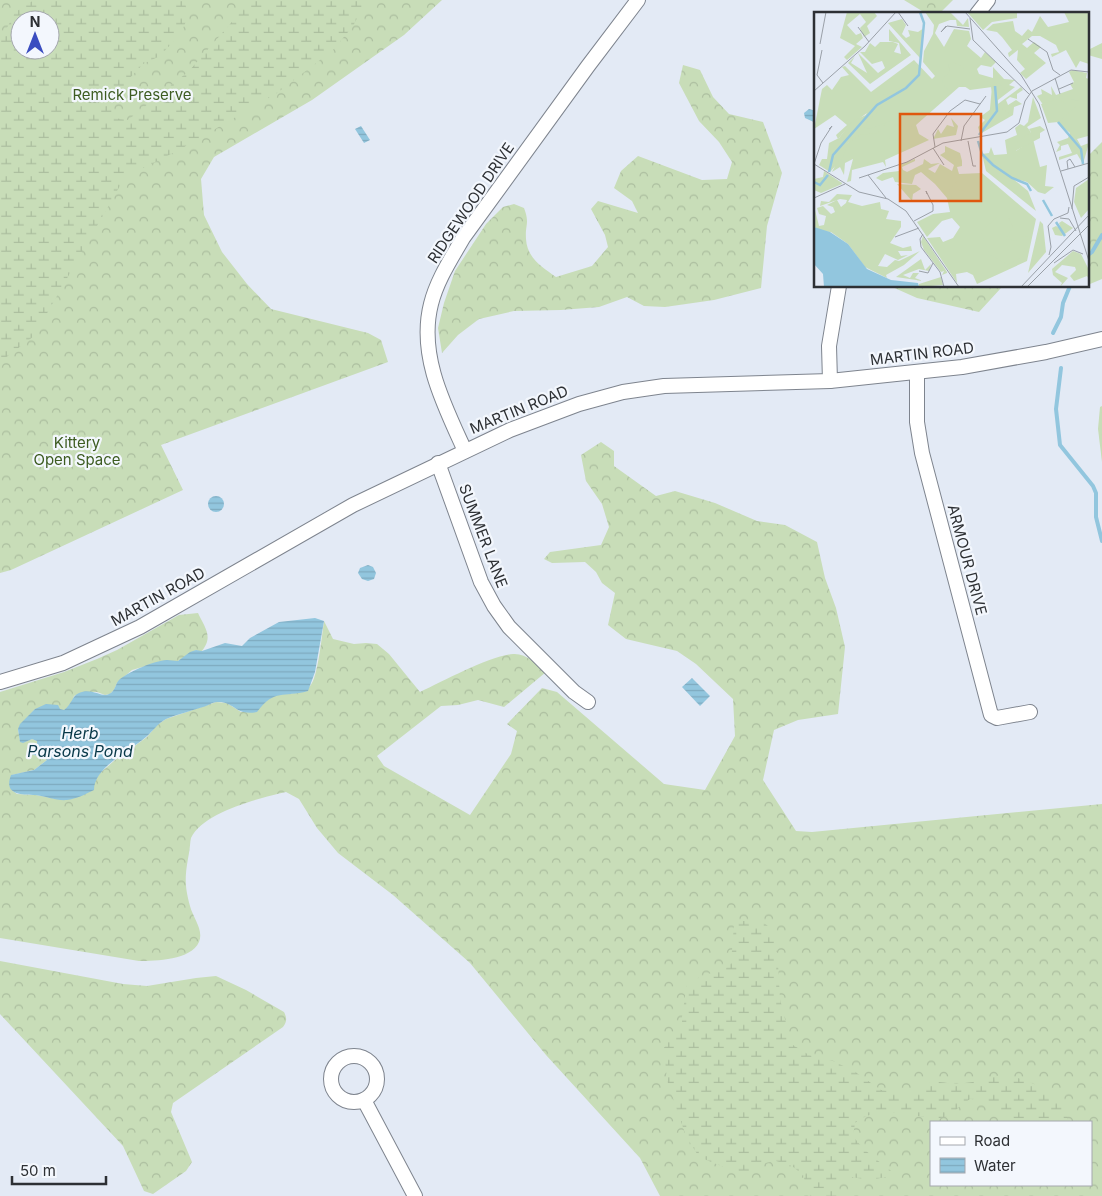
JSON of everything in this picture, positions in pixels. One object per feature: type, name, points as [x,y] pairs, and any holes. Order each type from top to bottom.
[{"type":"street","name":"RIDGEWOOD DRIVE","points":[[465,450],[439,390],[428,351],[427,325],[434,294],[448,263],[463,238],[638,0]]},
{"type":"street","points":[[979,12],[988,0]]},
{"type":"street","points":[[830,381],[829,346],[839,288]]},
{"type":"street","name":"MARTIN ROAD","points":[[0,682],[63,663],[113,640],[140,627],[353,505],[465,450],[528,422],[579,404],[623,392],[664,386],[830,381],[962,367],[1102,339]]},
{"type":"street","name":"ARMOUR DRIVE","points":[[917,372],[917,422],[922,453],[991,715],[997,718],[1030,712]]},
{"type":"street","name":"SUMMER LANE","points":[[438,463],[481,582],[494,606],[509,627],[574,692],[588,702]]},
{"type":"street","points":[[364,1100],[415,1196]]},
{"type":"green space","name":"Kittery Open Space","points":[[0,0],[442,0],[404,35],[312,100],[214,157],[201,179],[204,215],[222,252],[247,284],[271,309],[368,333],[381,340],[388,362],[161,445],[183,490],[11,570],[0,573]]},
{"type":"green space","name":"Remick Preserve","points":[[34,0],[185,0],[187,19],[181,33],[160,56],[143,64],[127,81],[114,102],[114,118],[128,120],[189,71],[251,0],[366,1],[353,26],[333,50],[277,93],[179,150],[125,177],[34,336],[0,362],[0,38],[10,22],[10,60],[60,60],[60,10],[18,10]]},
{"type":"green space","points":[[904,0],[953,0],[942,11],[922,11]]},
{"type":"green space","points":[[1102,43],[1102,59],[1090,56],[1090,49]]},
{"type":"green space","points":[[683,65],[700,70],[713,97],[729,114],[763,122],[782,173],[767,226],[761,288],[714,300],[665,307],[644,306],[627,297],[599,307],[514,311],[479,319],[458,335],[442,353],[438,328],[455,271],[486,224],[503,207],[514,204],[524,208],[527,221],[526,239],[529,252],[536,261],[556,277],[592,266],[608,247],[605,235],[591,209],[598,201],[638,213],[632,201],[614,188],[621,171],[638,156],[702,180],[727,179],[732,162],[719,142],[699,121],[679,83]]},
{"type":"green space","points":[[1102,142],[1102,279],[1090,284],[1090,154]]},
{"type":"green space","points":[[894,288],[1001,288],[979,312],[917,298]]},
{"type":"green space","points":[[1102,406],[1102,462],[1098,429],[1100,407]]},
{"type":"green space","points":[[601,442],[614,451],[614,466],[656,496],[675,491],[715,503],[757,521],[785,525],[817,542],[825,578],[836,608],[845,647],[838,714],[798,720],[774,730],[763,780],[796,831],[812,832],[1102,804],[1102,1196],[660,1196],[640,1158],[546,1055],[470,963],[393,895],[338,853],[317,828],[299,799],[286,792],[248,802],[219,814],[197,829],[191,838],[186,885],[190,906],[199,928],[200,938],[195,948],[189,953],[154,961],[139,961],[0,938],[0,692],[64,672],[97,659],[117,650],[179,615],[198,613],[208,637],[205,647],[201,652],[196,650],[178,661],[163,661],[132,670],[117,683],[110,694],[83,692],[74,696],[71,706],[64,710],[35,709],[18,729],[20,741],[32,739],[37,741],[37,744],[30,750],[30,754],[46,758],[47,760],[34,770],[12,775],[10,785],[12,790],[17,794],[57,799],[94,783],[99,774],[147,737],[157,725],[166,719],[216,702],[227,703],[241,712],[256,712],[265,701],[273,696],[302,692],[313,681],[324,621],[333,639],[354,644],[377,644],[389,654],[420,692],[479,664],[513,654],[527,657],[546,672],[504,707],[478,700],[458,705],[441,706],[377,756],[384,766],[470,815],[511,754],[517,731],[507,724],[542,688],[557,692],[664,784],[705,790],[735,736],[733,699],[696,664],[677,651],[626,639],[608,625],[615,593],[602,583],[596,572],[585,562],[552,563],[544,559],[550,552],[601,545],[609,527],[602,504],[586,481],[581,455]]},
{"type":"green space","points":[[742,921],[763,922],[774,931],[780,999],[788,1031],[793,1045],[809,1055],[833,1061],[854,1071],[881,1090],[912,1094],[931,1082],[965,1083],[985,1080],[998,1075],[1017,1078],[1036,1085],[1060,1099],[1067,1110],[1067,1121],[1012,1121],[985,1099],[970,1099],[951,1115],[937,1119],[886,1111],[874,1113],[855,1123],[853,1136],[868,1152],[896,1175],[870,1180],[845,1176],[837,1181],[836,1188],[845,1196],[810,1196],[803,1175],[792,1166],[776,1161],[759,1164],[749,1171],[736,1172],[699,1157],[686,1136],[667,1080],[665,1059],[662,1051],[669,1040],[682,1032],[682,1017],[687,983],[707,974],[723,971],[731,963],[734,925]]},
{"type":"green space","points":[[0,961],[123,984],[147,986],[216,976],[246,990],[284,1012],[286,1022],[283,1027],[173,1103],[171,1112],[192,1162],[186,1171],[153,1194],[144,1191],[123,1146],[0,1014]]},
{"type":"water","points":[[809,109],[814,110],[814,122],[805,118],[804,113]]},
{"type":"water","points":[[361,126],[370,140],[364,143],[355,129]]},
{"type":"water","points":[[213,496],[219,496],[224,501],[222,510],[213,512],[208,507],[208,501]]},
{"type":"water","points":[[368,565],[373,567],[376,573],[374,579],[368,581],[362,579],[358,573],[360,568]]},
{"type":"water","name":"Herb Parsons Pond","points":[[315,618],[324,621],[315,672],[308,691],[274,697],[263,704],[257,712],[244,712],[223,702],[217,702],[166,719],[146,737],[106,767],[100,774],[94,790],[74,799],[59,800],[20,794],[10,787],[11,775],[34,770],[47,760],[46,758],[30,754],[30,750],[37,744],[37,741],[32,739],[23,743],[20,742],[18,729],[20,724],[35,709],[46,704],[58,705],[60,709],[64,710],[79,693],[88,691],[103,695],[109,694],[120,679],[149,664],[167,660],[178,661],[190,652],[202,651],[225,643],[242,646],[250,638],[279,622]]},
{"type":"water","points":[[692,678],[710,696],[700,706],[682,687]]},
{"type":"waterway","points":[[1090,254],[1102,235]]},
{"type":"waterway","points":[[1053,333],[1061,317],[1063,303],[1069,288]]},
{"type":"waterway","points":[[1061,368],[1056,409],[1060,445],[1093,486],[1096,493],[1096,517],[1102,541]]}]
